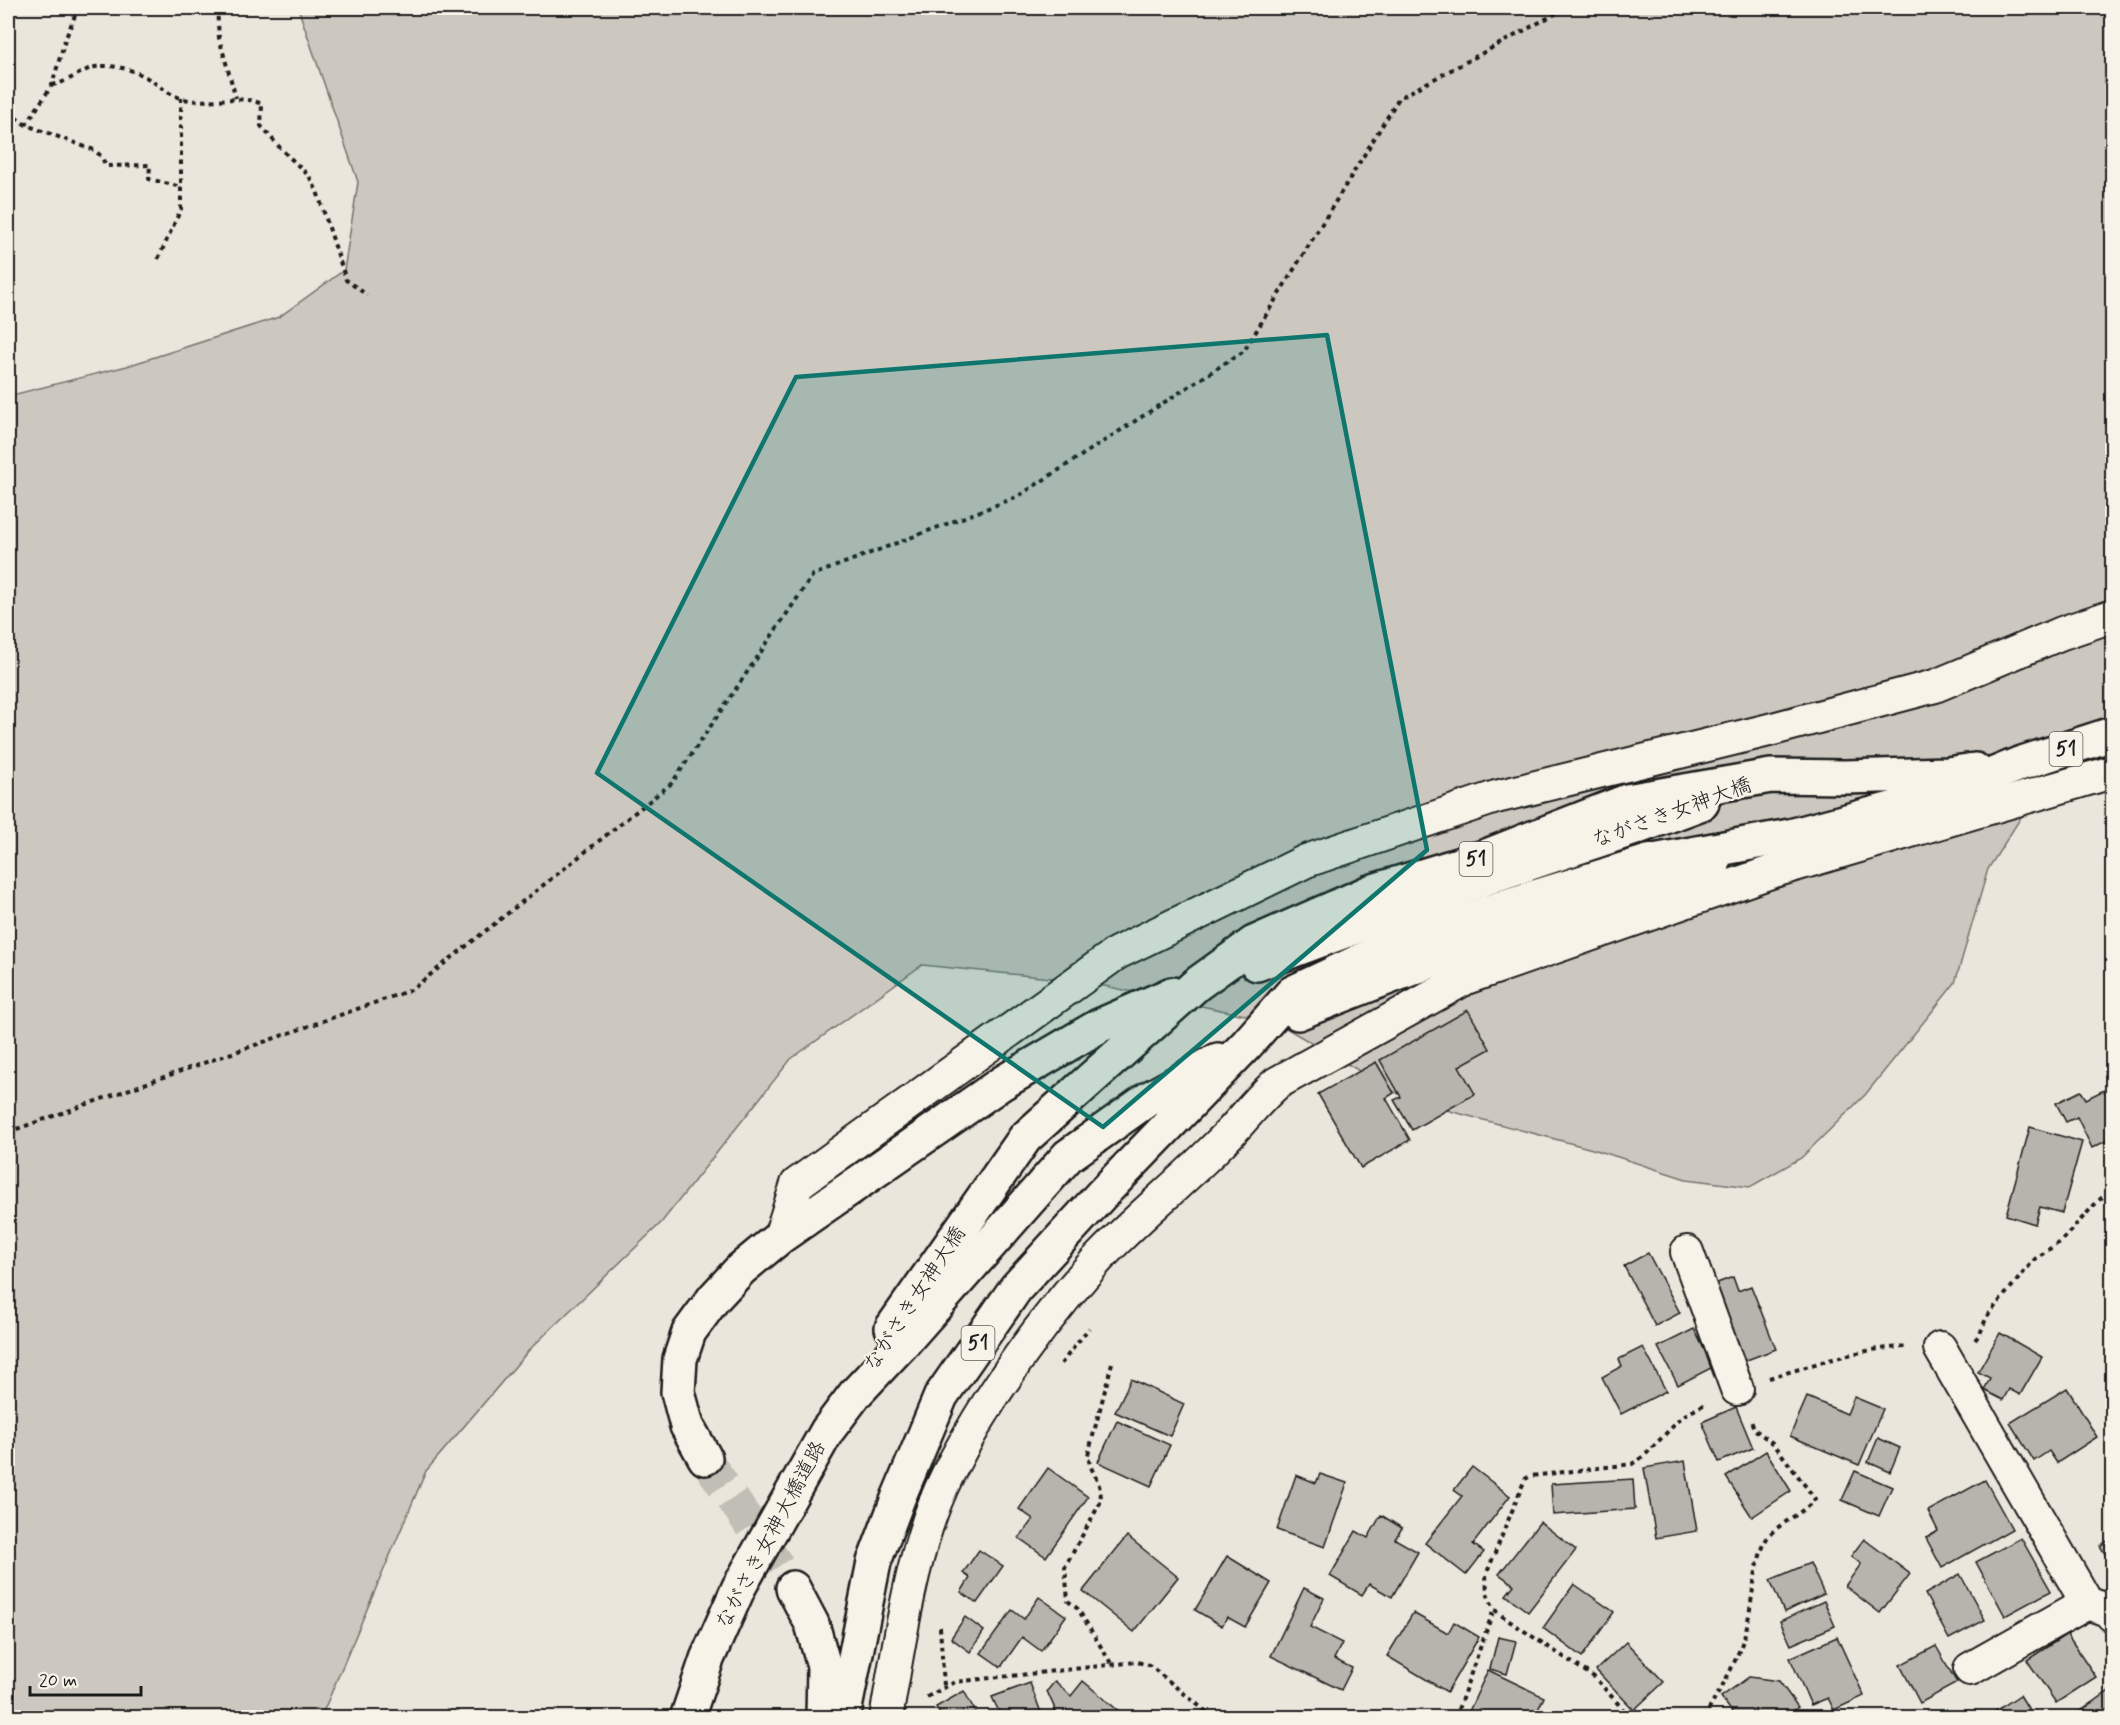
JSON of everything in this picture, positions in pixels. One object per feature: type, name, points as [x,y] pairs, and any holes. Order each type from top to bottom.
[{"type":"main road","name":"51","points":[[2019,764],[2112,734]]},
{"type":"main road","name":"ながさき女神大橋","points":[[855,1394],[889,1331],[1025,1138],[1197,984],[1254,943],[1370,892],[1484,857],[1627,801],[1771,776],[1845,777],[1947,774],[2019,764]]},
{"type":"main road","name":"ながさき女神大橋","points":[[855,1394],[1068,1156],[1148,1099],[1247,1044],[1295,1014],[1387,977],[1517,931],[1653,888],[1790,836],[1944,795],[2019,764]]},
{"type":"main road","name":"51","points":[[705,1458],[687,1426],[678,1392],[680,1359],[689,1332],[714,1298],[741,1269],[780,1238],[1002,1083],[1099,1026],[1197,984]]},
{"type":"main road","name":"51","points":[[843,1718],[874,1562],[941,1396],[1016,1288],[1103,1193],[1247,1044]]},
{"type":"main road","name":"ながさき女神大橋道路","points":[[687,1718],[707,1659],[739,1587],[827,1431],[855,1394]]},
{"type":"main road","points":[[793,1588],[812,1624],[824,1666],[823,1718]]},
{"type":"street","points":[[780,1238],[797,1184],[1117,953],[1306,861],[1496,797],[1769,730],[1935,686],[2062,633],[2112,616]]},
{"type":"street","points":[[886,1718],[916,1565],[930,1521],[946,1477],[994,1392],[1031,1340],[1097,1260],[1222,1142],[1277,1083],[1466,978],[1771,872],[2112,772]]},
{"type":"street","points":[[1687,1252],[1737,1389]]},
{"type":"street","points":[[1940,1348],[2100,1609],[1970,1669]]},
{"type":"path","points":[[26,125],[52,85],[65,40],[78,8]]},
{"type":"path","points":[[217,8],[219,38],[236,98]]},
{"type":"path","points":[[8,1132],[411,990],[672,783],[813,575],[1017,497],[1244,351],[1399,98],[1566,8]]},
{"type":"path","points":[[52,85],[62,83],[88,68],[113,66],[136,72],[172,96],[187,100],[236,98],[253,100],[262,104],[261,126],[309,176],[317,191],[346,280],[367,295]]},
{"type":"path","points":[[158,259],[181,209],[181,98]]},
{"type":"path","points":[[8,112],[26,125],[94,150],[101,156],[106,166],[150,165],[149,179],[181,187]]},
{"type":"path","points":[[1630,1718],[1594,1677],[1494,1609],[1487,1593],[1486,1575],[1525,1479],[1531,1476],[1632,1464],[1644,1456],[1683,1416],[1737,1389],[1859,1352],[1884,1347],[1961,1349],[1972,1345],[1980,1334],[1987,1316],[2035,1259],[2061,1241],[2112,1189]]},
{"type":"path","points":[[1060,1365],[1095,1320]]},
{"type":"path","points":[[1112,1363],[1088,1455],[1089,1463],[1102,1493],[1100,1503],[1065,1567],[1065,1573],[1068,1601],[1078,1609],[1112,1665]]},
{"type":"path","points":[[1704,1718],[1729,1673],[1745,1631],[1756,1574],[1766,1540],[1777,1529],[1805,1511],[1815,1499],[1774,1444],[1754,1429],[1737,1389]]},
{"type":"path","points":[[1455,1718],[1494,1609]]},
{"type":"path","points":[[940,1623],[944,1686]]},
{"type":"path","points":[[927,1697],[955,1682],[1137,1662],[1149,1665],[1214,1718]]},
{"type":"highlighted area","points":[[1327,335],[1427,850],[1103,1127],[597,773],[796,377]]},
{"type":"shaded area","points":[[298,8],[2112,8],[2112,728],[2083,732],[2048,775],[1988,869],[1955,983],[1865,1095],[1801,1158],[1750,1187],[1686,1179],[1596,1150],[1409,1100],[1274,1021],[1080,981],[922,965],[791,1059],[661,1223],[530,1349],[426,1471],[321,1717],[8,1718],[8,396],[127,366],[279,317],[344,270],[358,182]]},
{"type":"building","points":[[1468,1010],[1490,1049],[1459,1066],[1475,1094],[1412,1130],[1394,1100],[1401,1097],[1380,1060]]},
{"type":"building","points":[[1376,1062],[1394,1093],[1386,1098],[1410,1140],[1361,1168],[1318,1094]]},
{"type":"building","points":[[2104,1090],[2112,1107],[2112,1138],[2092,1148],[2077,1117],[2066,1122],[2056,1103],[2081,1091],[2086,1099]]},
{"type":"building","points":[[2030,1127],[2082,1142],[2062,1213],[2040,1207],[2035,1224],[2006,1215]]},
{"type":"building","points":[[1648,1253],[1680,1313],[1655,1326],[1624,1266]]},
{"type":"building","points":[[1733,1277],[1738,1291],[1751,1286],[1776,1349],[1744,1361],[1712,1285]]},
{"type":"building","points":[[1694,1329],[1713,1367],[1678,1385],[1658,1347]]},
{"type":"building","points":[[2000,1333],[2042,1357],[2020,1395],[2009,1389],[2003,1400],[1984,1390],[1990,1378],[1978,1372]]},
{"type":"building","points":[[1643,1347],[1666,1391],[1621,1414],[1602,1377],[1622,1366],[1619,1359]]},
{"type":"building","points":[[1131,1379],[1184,1404],[1170,1436],[1115,1412]]},
{"type":"building","points":[[2067,1388],[2097,1437],[2057,1463],[2049,1451],[2034,1461],[2010,1423]]},
{"type":"building","points":[[1807,1397],[1847,1414],[1854,1397],[1883,1409],[1859,1465],[1790,1436]]},
{"type":"building","points":[[1736,1407],[1753,1448],[1719,1462],[1702,1422]]},
{"type":"building","points":[[1117,1421],[1170,1445],[1151,1486],[1098,1462]]},
{"type":"building","points":[[1878,1438],[1900,1448],[1890,1472],[1868,1462]]},
{"type":"building","points":[[1766,1451],[1791,1491],[1752,1517],[1726,1477]]},
{"type":"building","points":[[1685,1461],[1697,1531],[1656,1538],[1644,1468]]},
{"type":"building","points":[[1472,1467],[1510,1496],[1473,1544],[1484,1552],[1466,1575],[1425,1543],[1462,1496],[1454,1490]]},
{"type":"building","points":[[1048,1468],[1088,1497],[1046,1557],[1019,1538],[1033,1519],[1019,1509]]},
{"type":"building","points":[[1855,1471],[1892,1487],[1879,1516],[1842,1500]]},
{"type":"building","points":[[1320,1474],[1347,1483],[1325,1547],[1277,1530],[1296,1475],[1316,1483]]},
{"type":"building","points":[[1633,1479],[1635,1509],[1553,1515],[1551,1484]]},
{"type":"building","points":[[1985,1480],[2012,1529],[1942,1568],[1926,1538],[1938,1531],[1928,1511]]},
{"type":"building","points":[[1381,1515],[1402,1528],[1395,1539],[1418,1552],[1392,1597],[1369,1584],[1362,1595],[1330,1576],[1356,1531],[1368,1538]]},
{"type":"building","points":[[1540,1522],[1576,1550],[1528,1612],[1506,1595],[1514,1585],[1499,1574]]},
{"type":"building","points":[[1127,1536],[1178,1577],[1134,1632],[1083,1591]]},
{"type":"building","points":[[2021,1538],[2051,1591],[2005,1616],[1976,1562]]},
{"type":"building","points":[[2112,1538],[2112,1565],[2100,1546]]},
{"type":"building","points":[[1864,1539],[1910,1574],[1880,1613],[1845,1586],[1861,1564],[1851,1556]]},
{"type":"building","points":[[979,1550],[1003,1566],[977,1603],[961,1592],[970,1578],[963,1573]]},
{"type":"building","points":[[1227,1556],[1271,1583],[1245,1627],[1227,1617],[1222,1626],[1195,1610]]},
{"type":"building","points":[[1810,1563],[1824,1594],[1784,1612],[1770,1580]]},
{"type":"building","points":[[1960,1574],[1985,1620],[1949,1639],[1925,1594]]},
{"type":"building","points":[[1574,1584],[1614,1612],[1582,1657],[1543,1628]]},
{"type":"building","points":[[1304,1588],[1324,1598],[1310,1627],[1342,1643],[1334,1659],[1352,1668],[1341,1690],[1271,1656]]},
{"type":"building","points":[[1039,1597],[1066,1616],[1041,1651],[1022,1637],[1001,1667],[981,1653],[1012,1610],[1024,1619]]},
{"type":"building","points":[[1824,1601],[1835,1626],[1791,1645],[1780,1621]]},
{"type":"building","points":[[1413,1613],[1448,1633],[1454,1622],[1479,1637],[1447,1692],[1387,1656]]},
{"type":"building","points":[[965,1617],[984,1631],[970,1652],[951,1638]]},
{"type":"building","points":[[2067,1634],[2096,1677],[2056,1703],[2027,1660]]},
{"type":"building","points":[[1498,1637],[1516,1641],[1507,1674],[1490,1669]]},
{"type":"building","points":[[1837,1637],[1864,1696],[1834,1710],[1828,1698],[1811,1705],[1790,1658]]},
{"type":"building","points":[[1626,1642],[1664,1682],[1634,1710],[1596,1670]]},
{"type":"building","points":[[1936,1646],[1957,1683],[1920,1703],[1900,1665]]},
{"type":"building","points":[[1488,1670],[1544,1697],[1534,1718],[1466,1718]]},
{"type":"building","points":[[1749,1677],[1779,1681],[1798,1707],[1784,1718],[1724,1718],[1732,1712],[1721,1697]]},
{"type":"building","points":[[1055,1681],[1071,1696],[1083,1681],[1127,1718],[1059,1718],[1047,1691]]},
{"type":"building","points":[[1030,1683],[1043,1718],[1002,1718],[992,1697]]},
{"type":"building","points":[[2112,1689],[2112,1718],[2071,1718]]},
{"type":"building","points":[[964,1691],[979,1718],[942,1718],[936,1707]]},
{"type":"building","points":[[2020,1695],[2034,1718],[1987,1718],[1987,1717]]},
{"type":"tunnel","points":[[705,1458],[793,1588]]}]
